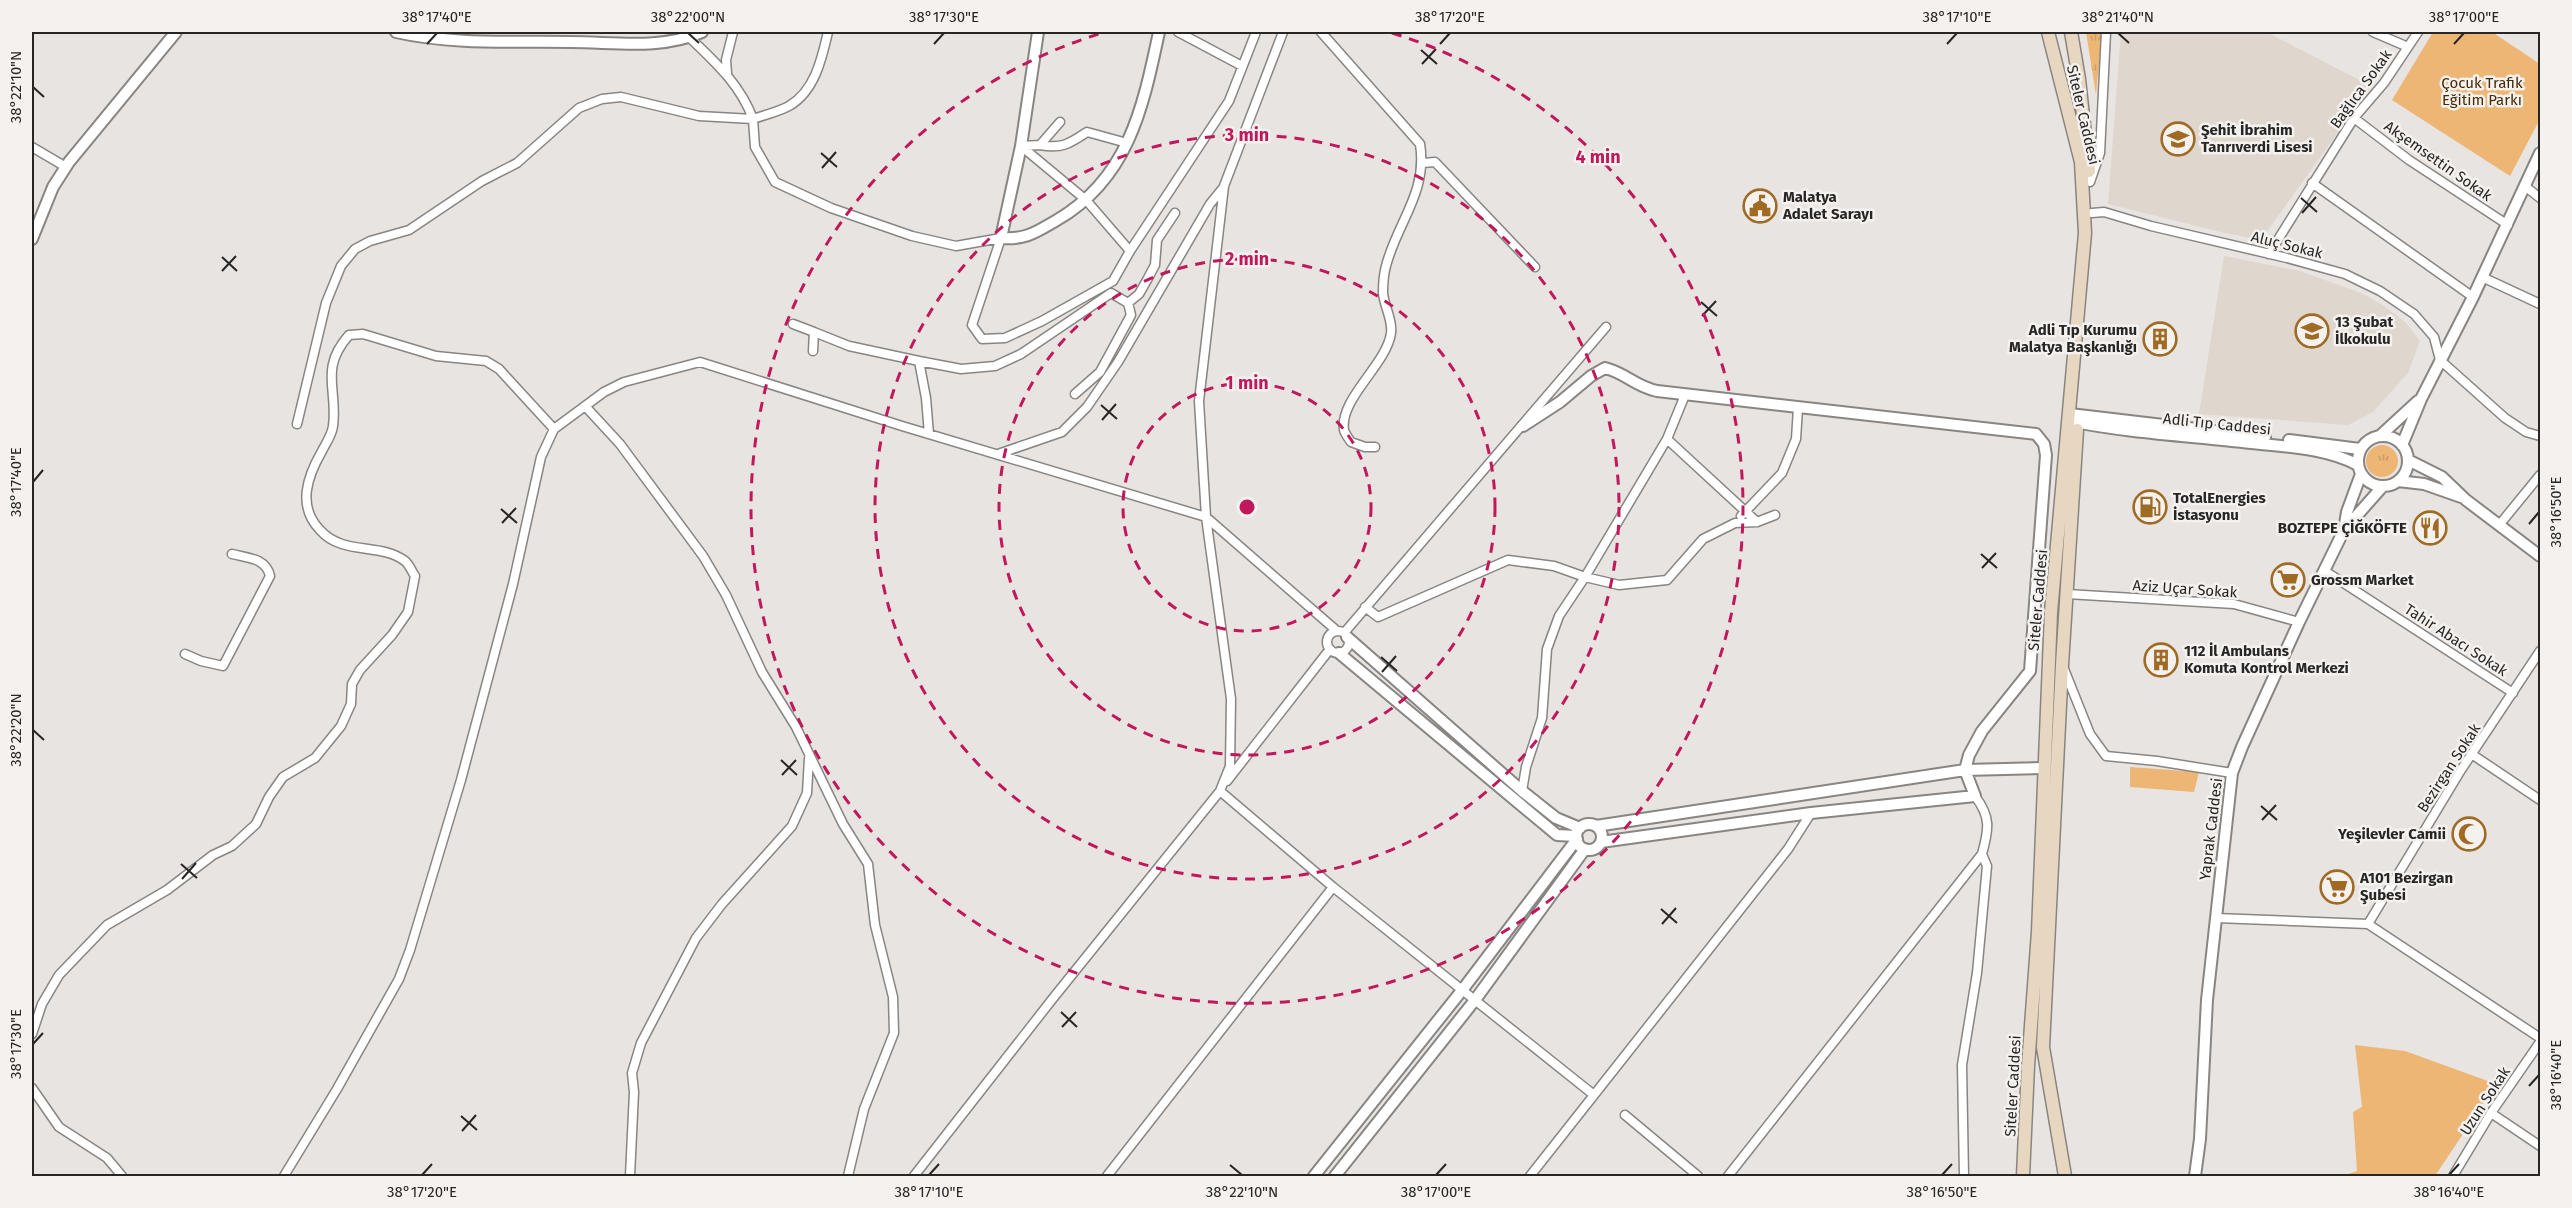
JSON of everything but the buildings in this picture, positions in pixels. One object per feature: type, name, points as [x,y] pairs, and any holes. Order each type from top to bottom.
[{"type":"main road","name":"Siteler Caddesi","points":[[2048,32],[2080,162],[2085,233],[2073,418],[2067,594],[2043,1047],[2065,1176]]},
{"type":"main road","name":"Siteler Caddesi","points":[[2024,1176],[2028,1066],[2038,932],[2051,612],[2091,258],[2090,182],[2079,80],[2071,32]]},
{"type":"street","points":[[32,239],[53,187],[66,167],[90,133],[176,32]]},
{"type":"street","points":[[396,32],[460,41],[652,44],[689,37],[702,32]]},
{"type":"street","points":[[727,73],[726,60],[733,32]]},
{"type":"street","points":[[297,424],[326,303],[341,266],[355,249],[370,241],[409,230],[482,181],[517,163],[579,108],[602,99],[621,97],[699,116],[753,118],[790,106],[805,91],[819,69],[828,32]]},
{"type":"street","points":[[1038,32],[1021,146],[1001,237],[972,325],[982,339],[1005,338],[1042,321],[1113,281],[1130,251],[1229,101],[1256,32]]},
{"type":"street","points":[[689,37],[727,73],[748,106],[753,118],[755,147],[776,182],[831,208],[912,236],[956,246],[1001,237],[1027,237],[1075,210],[1086,200],[1120,160],[1146,92],[1159,32]]},
{"type":"street","points":[[1178,32],[1242,66]]},
{"type":"street","points":[[1220,791],[1230,766],[1230,699],[1206,517],[1199,401],[1224,186],[1283,32]]},
{"type":"street","points":[[1321,32],[1420,144],[1423,163],[1417,193],[1386,266],[1383,293],[1392,331],[1385,353],[1362,384],[1347,412],[1344,430],[1351,442],[1365,447],[1375,447]]},
{"type":"street","points":[[2090,182],[2100,153],[2106,32]]},
{"type":"street","points":[[2373,32],[2408,47]]},
{"type":"street","name":"Bağlıca Sokak","points":[[2269,254],[2354,118],[2384,84],[2418,32]]},
{"type":"street","name":"Akşemsettin Sokak","points":[[2354,118],[2409,160],[2508,225]]},
{"type":"street","points":[[1040,145],[1060,122]]},
{"type":"street","points":[[1021,146],[1040,145],[1056,148],[1070,143],[1087,132],[1127,143]]},
{"type":"street","points":[[1021,146],[1086,200],[1130,251]]},
{"type":"street","points":[[32,147],[66,167]]},
{"type":"street","points":[[2402,445],[2421,399],[2473,297],[2541,153]]},
{"type":"street","points":[[1423,163],[1435,162],[1535,267]]},
{"type":"street","points":[[2312,183],[2473,297]]},
{"type":"street","points":[[997,454],[1062,432],[1087,407],[1118,362],[1210,204],[1224,186]]},
{"type":"street","points":[[2526,187],[2541,198]]},
{"type":"street","name":"Aluç Sokak","points":[[2092,213],[2104,212],[2151,226],[2345,274],[2380,291],[2414,314],[2434,337],[2440,360]]},
{"type":"street","points":[[1128,303],[1139,294],[1155,265],[1157,240],[1175,213]]},
{"type":"street","points":[[2482,277],[2541,304]]},
{"type":"street","points":[[793,324],[849,346],[918,361],[961,369],[995,366],[1021,354],[1111,293],[1128,303],[1131,315],[1100,372],[1075,394]]},
{"type":"street","points":[[1343,634],[1606,327]]},
{"type":"street","points":[[813,351],[814,332]]},
{"type":"street","points":[[32,1034],[42,1004],[58,975],[107,924],[167,890],[213,855],[232,846],[256,824],[269,797],[283,777],[315,758],[341,726],[351,704],[352,684],[360,670],[392,635],[408,612],[415,576],[405,561],[387,554],[346,547],[324,535],[311,521],[306,505],[307,480],[333,431],[335,414],[330,370],[339,346],[349,335],[363,334],[436,356],[486,361],[499,369],[554,429]]},
{"type":"street","points":[[2440,360],[2505,418],[2526,432],[2541,436]]},
{"type":"street","points":[[918,361],[926,398],[929,434]]},
{"type":"street","points":[[284,1176],[337,1089],[393,989],[410,950],[461,780],[513,584],[541,457],[554,429],[604,392],[624,382],[700,362],[1206,517],[1522,791],[1578,834],[1580,845],[1585,849],[1593,849],[1601,842],[1811,813],[1975,796]]},
{"type":"street","points":[[1523,426],[1605,368],[1616,370],[1641,387],[1685,395],[2036,435],[2044,444],[2046,455],[2030,671],[1982,731],[1969,756],[1965,770],[1975,796],[1986,810],[1989,832],[1982,854],[1728,1176]]},
{"type":"street","points":[[1522,791],[1526,767],[1542,718],[1547,649],[1559,616],[1585,578],[1667,439],[1685,395]]},
{"type":"street","points":[[2344,530],[2359,470],[2360,448],[2366,442],[2381,435],[2421,399]]},
{"type":"street","points":[[585,406],[620,444],[703,556],[726,595],[762,672],[809,755],[843,824],[868,864],[875,925],[893,997],[894,1033],[864,1109],[848,1176]]},
{"type":"street","points":[[1735,523],[1782,473],[1796,439],[1798,408]]},
{"type":"street","name":"Adli Tıp Caddesi","points":[[2073,418],[2360,448]]},
{"type":"street","name":"Adli Tıp Caddesi","points":[[2073,418],[2339,455],[2374,485],[2383,486]]},
{"type":"street","points":[[2381,435],[2396,440],[2402,445],[2408,460],[2403,475],[2398,481]]},
{"type":"street","points":[[1667,439],[1757,522]]},
{"type":"street","points":[[2408,460],[2442,477],[2466,500],[2541,556]]},
{"type":"street","points":[[2500,524],[2541,475]]},
{"type":"street","points":[[2383,486],[2398,481],[2424,484],[2466,500]]},
{"type":"street","name":"Yaprak Caddesi","points":[[2195,1176],[2200,1139],[2207,1000],[2232,773],[2299,622],[2344,530],[2383,486]]},
{"type":"street","points":[[1365,607],[1378,617],[1508,560],[1554,566],[1585,578],[1619,585],[1667,580],[1703,539],[1735,523],[1757,522],[1774,515]]},
{"type":"street","points":[[185,654],[201,661],[223,666],[270,576],[263,562],[232,554]]},
{"type":"street","name":"Tahir Abacı Sokak","points":[[2325,570],[2513,693]]},
{"type":"street","name":"Aziz Uçar Sokak","points":[[2067,594],[2234,604],[2299,622]]},
{"type":"street","points":[[1343,634],[1331,634],[1327,640],[1334,651],[1557,836],[1578,834]]},
{"type":"street","points":[[914,1176],[1054,997],[1334,651],[1347,647],[1343,634]]},
{"type":"street","name":"Bezirgan Sokak","points":[[2368,924],[2541,651]]},
{"type":"street","points":[[2062,665],[2090,734],[2106,756],[2167,762],[2232,773]]},
{"type":"street","points":[[630,1176],[634,1092],[632,1072],[641,1043],[696,938],[722,904],[792,826],[807,793],[809,755]]},
{"type":"street","points":[[2473,755],[2541,800]]},
{"type":"street","points":[[1314,1176],[1463,989],[1587,824],[1596,826],[1965,770],[2043,768]]},
{"type":"street","points":[[1220,791],[1333,887],[1594,1095]]},
{"type":"street","points":[[1530,1176],[1788,849],[1811,813]]},
{"type":"street","points":[[1596,826],[1600,831],[1601,842]]},
{"type":"street","points":[[1335,1176],[1475,1000],[1585,849]]},
{"type":"street","points":[[1964,1176],[1962,1065],[1978,961],[1987,866],[1982,854]]},
{"type":"street","points":[[1107,1176],[1333,887]]},
{"type":"street","points":[[2216,918],[2368,924],[2541,1040]]},
{"type":"street","name":"Uzun Sokak","points":[[2453,1176],[2491,1113],[2541,1040]]},
{"type":"street","points":[[32,1088],[60,1126],[107,1158],[122,1176]]},
{"type":"street","points":[[2491,1113],[2541,1146]]},
{"type":"street","points":[[1625,1115],[1698,1176]]},
{"type":"shaded area","points":[[2121,32],[2266,32],[2371,86],[2261,240],[2225,233],[2108,204]]},
{"type":"shaded area","name":"13 Şubat İlkokulu","points":[[2224,256],[2300,271],[2361,293],[2384,306],[2405,322],[2420,341],[2408,373],[2373,412],[2348,425],[2199,414]]},
{"type":"green space","points":[[2086,32],[2102,32],[2096,95]]},
{"type":"green space","name":"Çocuk Trafik Eğitim Parkı","points":[[2433,32],[2492,32],[2540,64],[2540,119],[2510,176],[2392,100]]},
{"type":"green space","points":[[2382,445],[2394,449],[2398,461],[2394,473],[2382,477],[2370,473],[2366,461],[2370,449]]},
{"type":"green space","points":[[2130,767],[2199,772],[2194,792],[2130,787]]},
{"type":"green space","points":[[2355,1045],[2405,1051],[2496,1084],[2435,1176],[2342,1176],[2357,1171],[2353,1112],[2362,1107]]},
{"type":"place","name":"Şehit İbrahim Tanrıverdi Lisesi","points":[[2178,139]]},
{"type":"place","name":"Malatya Adalet Sarayı","points":[[1760,206]]},
{"type":"place","name":"13 Şubat İlkokulu","points":[[2312,331]]},
{"type":"place","name":"Adli Tıp Kurumu Malatya Başkanlığı","points":[[2160,339]]},
{"type":"place","name":"TotalEnergies İstasyonu","points":[[2150,507]]},
{"type":"place","name":"BOZTEPE ÇİĞKÖFTE","points":[[2430,528]]},
{"type":"place","name":"Grossm Market","points":[[2288,580]]},
{"type":"place","name":"112 İl Ambulans Komuta Kontrol Merkezi","points":[[2161,660]]},
{"type":"place","name":"Yeşilevler Camii","points":[[2469,834]]},
{"type":"place","name":"A101 Bezirgan Şubesi","points":[[2337,887]]}]
